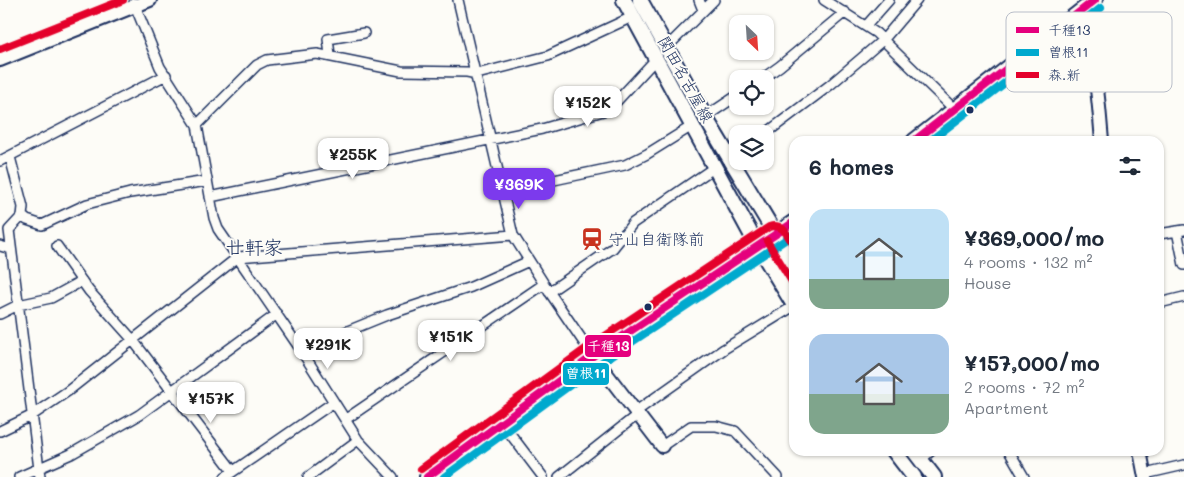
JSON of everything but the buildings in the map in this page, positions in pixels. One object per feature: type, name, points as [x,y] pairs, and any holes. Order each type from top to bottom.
[{"type":"main road","name":"関田名古屋線","points":[[624,0],[758,246],[789,298]]},
{"type":"main road","name":"関田名古屋線","points":[[640,0],[705,117],[729,150]]},
{"type":"main road","points":[[1079,12],[1094,0]]},
{"type":"main road","points":[[921,136],[1006,70]]},
{"type":"main road","name":"関田名古屋線","points":[[741,170],[789,258]]},
{"type":"main road","points":[[427,477],[593,356],[789,225]]},
{"type":"main road","points":[[898,456],[914,477]]},
{"type":"main road","points":[[923,456],[934,477]]},
{"type":"street","points":[[0,60],[134,2],[150,0]]},
{"type":"street","points":[[458,0],[477,74],[513,235],[546,288],[593,356],[662,446],[691,426],[716,426],[735,431],[778,477]]},
{"type":"street","points":[[699,0],[703,10]]},
{"type":"street","points":[[666,48],[714,0]]},
{"type":"street","points":[[824,0],[884,39],[955,110]]},
{"type":"street","points":[[866,26],[889,0]]},
{"type":"street","points":[[774,127],[830,85],[884,39],[917,0]]},
{"type":"street","points":[[134,2],[160,67],[197,125],[210,197],[218,229],[278,314],[358,440],[393,477]]},
{"type":"street","points":[[774,70],[845,12]]},
{"type":"street","points":[[197,125],[257,65],[267,60],[317,54],[401,71],[467,72],[477,74],[548,56],[632,17]]},
{"type":"street","points":[[330,56],[328,39],[364,33]]},
{"type":"street","points":[[210,197],[542,129],[603,111],[616,102],[655,60]]},
{"type":"street","points":[[0,161],[166,75]]},
{"type":"street","points":[[1098,92],[1102,136]]},
{"type":"street","points":[[705,117],[729,101]]},
{"type":"street","points":[[502,190],[625,165],[648,154],[692,126]]},
{"type":"street","points":[[10,157],[23,207],[22,216],[10,230],[11,249],[39,472]]},
{"type":"street","points":[[346,419],[546,288],[612,248],[633,223],[715,167]]},
{"type":"street","points":[[22,216],[27,220],[42,225],[87,204],[130,193],[207,181]]},
{"type":"street","points":[[1164,233],[1180,230],[1184,266]]},
{"type":"street","points":[[0,432],[31,416],[68,391],[238,257],[513,235]]},
{"type":"street","points":[[0,246],[11,249]]},
{"type":"street","points":[[57,246],[82,281],[132,340],[233,471]]},
{"type":"street","points":[[301,350],[387,315],[471,287],[528,260]]},
{"type":"street","points":[[0,314],[18,305],[51,298],[82,281]]},
{"type":"street","points":[[1164,302],[1184,297]]},
{"type":"street","points":[[559,477],[636,414],[724,349],[789,309]]},
{"type":"street","points":[[19,477],[39,472],[138,414],[278,314]]},
{"type":"street","points":[[225,477],[334,402]]},
{"type":"street","points":[[502,423],[543,477]]},
{"type":"street","points":[[308,477],[358,440]]},
{"type":"street","points":[[1012,456],[1024,477]]},
{"type":"street","points":[[1141,456],[1145,476],[1184,465]]},
{"type":"transit line","name":"森.新","points":[[0,49],[123,0]]},
{"type":"transit line","name":"千種13","points":[[1080,12],[1095,0]]},
{"type":"transit line","name":"曽根11","points":[[1096,12],[1101,8]]},
{"type":"transit line","name":"千種13","points":[[920,136],[1006,69]]},
{"type":"transit line","name":"曽根11","points":[[936,136],[1006,82]]},
{"type":"transit line","name":"千種13","points":[[427,477],[593,356],[789,225]]},
{"type":"transit line","name":"森.新","points":[[421,469],[587,348],[769,227],[778,226],[789,237]]},
{"type":"transit line","name":"曽根11","points":[[444,477],[599,364],[789,237]]},
{"type":"transit line","name":"森.新","points":[[767,241],[789,277]]},
{"type":"place","name":"守山自衛隊前","points":[[592,239]]},
{"type":"district","name":"廿軒家","points":[[254,247]]}]
